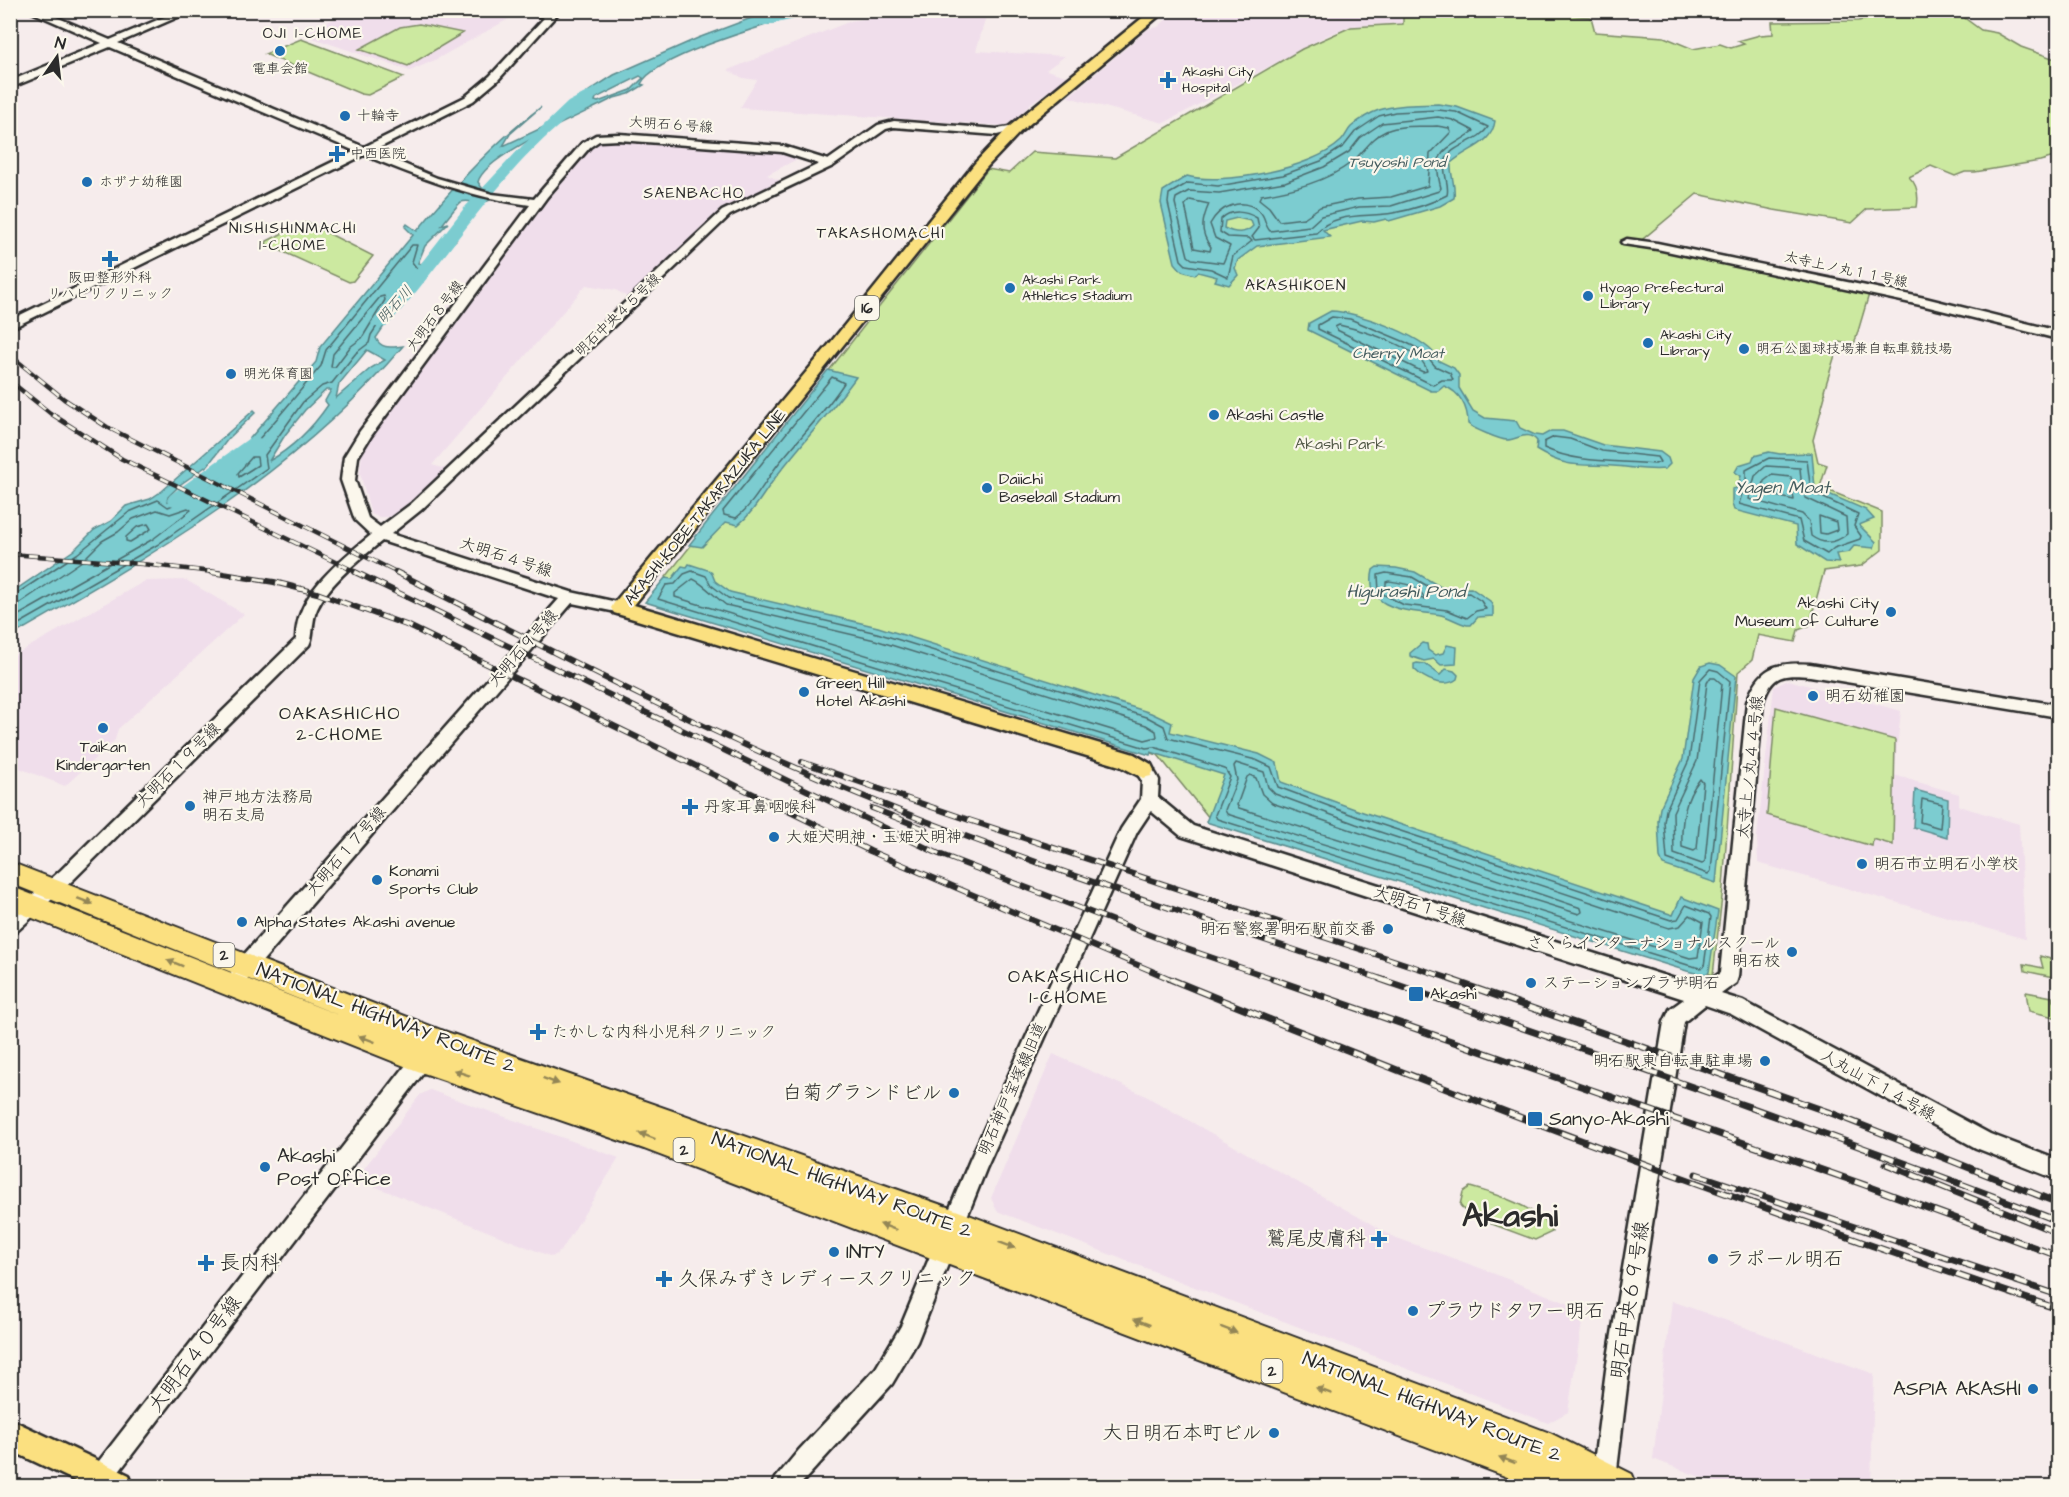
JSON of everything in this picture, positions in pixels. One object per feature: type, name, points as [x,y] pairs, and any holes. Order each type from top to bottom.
[{"type":"highway","name":"NATIONAL HIGHWAY ROUTE 2","points":[[10,872],[248,965],[429,1050]]},
{"type":"highway","name":"NATIONAL HIGHWAY ROUTE 2","points":[[21,902],[229,985],[429,1050],[644,1135],[948,1236],[1546,1475],[1609,1484]]},
{"type":"main road","name":"AKASHI-KOBE-TAKARAZUKA LINE","points":[[1143,771],[1127,760],[621,608],[833,350],[980,166],[1015,129],[1160,10]]},
{"type":"main road","points":[[10,1434],[104,1484]]},
{"type":"street","points":[[31,10],[363,152],[439,182],[491,196],[533,203]]},
{"type":"street","points":[[10,85],[190,10]]},
{"type":"street","points":[[526,10],[554,14]]},
{"type":"street","points":[[10,325],[469,99],[494,78],[554,14]]},
{"type":"street","name":"明石中央４５号線","points":[[304,641],[301,633],[311,607],[323,586],[380,535],[417,507],[726,213],[829,164],[882,127],[894,124],[997,132],[1015,129]]},
{"type":"street","name":"大明石６号線","points":[[533,203],[574,157],[597,138],[619,137],[783,149],[829,164]]},
{"type":"street","name":"大明石８号線","points":[[380,535],[362,520],[348,480],[351,458],[365,434],[533,203]]},
{"type":"street","name":"太寺上ノ丸１１号線","points":[[1627,242],[1913,299],[2058,335]]},
{"type":"street","name":"大明石４号線","points":[[380,535],[569,597],[621,608]]},
{"type":"street","name":"大明石９号線","points":[[445,738],[569,597]]},
{"type":"street","name":"大明石１９号線","points":[[10,927],[21,902],[52,888],[304,641]]},
{"type":"street","name":"太寺上ノ丸４４号線","points":[[1700,997],[1729,977],[1755,702],[1760,685],[1767,676],[1791,669],[1810,670],[2058,711]]},
{"type":"street","name":"大明石１７号線","points":[[229,985],[445,738]]},
{"type":"street","points":[[1143,771],[1151,780],[1149,800]]},
{"type":"street","name":"大明石１号線","points":[[1149,800],[1187,831],[1700,997]]},
{"type":"street","name":"明石神戸宝塚線旧道","points":[[784,1486],[807,1458],[884,1376],[909,1334],[948,1236],[1130,829],[1149,800]]},
{"type":"street","name":"明石中央６９号線","points":[[1609,1484],[1637,1246],[1660,1123],[1674,1022],[1677,1015],[1700,997]]},
{"type":"street","name":"人丸山下１４号線","points":[[1700,997],[1736,1007],[1983,1142],[2058,1170]]},
{"type":"street","name":"大明石４０号線","points":[[104,1484],[429,1050]]},
{"type":"shaded area","points":[[515,10],[521,12],[435,60],[410,71],[307,36],[315,28],[350,11]]},
{"type":"shaded area","points":[[988,10],[976,51],[1065,56],[1046,70],[1069,77],[1031,103],[1014,121],[1005,126],[740,108],[757,80],[743,78],[728,70],[851,21],[913,11]]},
{"type":"shaded area","name":"Akashi City Hospital","points":[[1171,11],[1397,11],[1402,23],[1350,26],[1326,36],[1164,123],[1068,97],[1148,29],[1158,27],[1169,17]]},
{"type":"shaded area","points":[[612,140],[776,152],[799,158],[767,175],[783,182],[732,203],[627,297],[616,290],[586,285],[432,465],[446,469],[400,513],[390,517],[371,514],[360,473],[362,453],[553,193],[592,145]]},
{"type":"shaded area","points":[[186,580],[244,614],[118,729],[115,740],[65,786],[14,766],[11,769],[11,657],[145,581]]},
{"type":"shaded area","points":[[1788,680],[1901,711],[1894,775],[1959,794],[1959,806],[2019,824],[2025,939],[1758,863],[1757,837],[1774,687]]},
{"type":"shaded area","points":[[1053,1054],[1144,1095],[1394,1237],[1480,1268],[1584,1310],[1568,1412],[1548,1423],[997,1211],[991,1198]]},
{"type":"shaded area","points":[[430,1090],[619,1158],[561,1251],[552,1257],[356,1179],[420,1095]]},
{"type":"shaded area","points":[[1672,1301],[1874,1374],[1871,1486],[1724,1486],[1653,1459]]},
{"type":"green space","name":"Akashi Park","points":[[1487,10],[1591,17],[1595,32],[1664,37],[1693,49],[1720,44],[1731,48],[1744,44],[1738,41],[1773,34],[1772,22],[1858,21],[1873,18],[1881,11],[1955,11],[1981,30],[1997,33],[2021,47],[2058,60],[2058,156],[2040,161],[1965,172],[1955,176],[1931,166],[1909,177],[1917,190],[1917,207],[1867,209],[1852,223],[1697,194],[1643,239],[1642,246],[1869,294],[1854,345],[1839,342],[1824,391],[1825,396],[1813,440],[1818,462],[1827,465],[1820,487],[1882,512],[1882,550],[1861,566],[1824,571],[1809,626],[1798,630],[1795,642],[1758,635],[1752,660],[1738,672],[1723,888],[1713,975],[1210,819],[1158,755],[647,601],[988,169],[1009,173],[1032,152],[1115,158],[1302,49],[1351,27],[1403,24],[1403,11]]},
{"type":"green space","points":[[419,24],[463,33],[408,66],[359,49],[400,27]]},
{"type":"green space","points":[[301,39],[404,77],[368,95],[361,94],[265,54]]},
{"type":"green space","points":[[303,223],[308,223],[373,256],[353,281],[349,282],[266,244],[267,241]]},
{"type":"green space","points":[[1776,707],[1895,740],[1893,845],[1873,839],[1872,846],[1767,815]]},
{"type":"green space","points":[[2040,956],[2058,961],[2058,978],[2025,971],[2024,964],[2043,968]]},
{"type":"green space","points":[[2026,992],[2052,997],[2053,1001],[2058,1003],[2058,1018],[2029,1011]]},
{"type":"green space","points":[[1470,1187],[1504,1198],[1538,1215],[1552,1232],[1535,1240],[1468,1215],[1460,1205],[1463,1192]]},
{"type":"water","points":[[770,11],[812,11],[747,31],[668,62],[650,73],[641,84],[644,85],[629,94],[614,98],[560,124],[498,160],[484,171],[478,182],[482,188],[494,195],[494,198],[479,203],[461,202],[442,225],[448,223],[425,246],[418,263],[421,264],[457,239],[425,269],[423,282],[409,289],[376,338],[384,346],[403,346],[361,392],[317,434],[220,508],[117,574],[11,636],[11,593],[74,550],[94,530],[111,521],[126,506],[150,499],[162,491],[254,410],[256,412],[228,439],[208,465],[181,484],[167,501],[182,496],[226,466],[316,362],[320,347],[413,235],[405,227],[407,224],[417,231],[460,181],[507,135],[541,107],[510,134],[503,146],[561,119],[589,91],[614,75],[698,38]],"holes":[[[640,76],[643,78],[631,90],[598,102],[595,101],[596,98]],[[367,350],[385,360],[371,368],[336,398],[339,384]],[[326,390],[331,390],[325,401],[328,405],[316,421],[294,443],[269,461],[285,435],[305,410]]]},
{"type":"water","name":"Tsuyoshi Pond","points":[[1438,104],[1457,107],[1495,121],[1493,129],[1484,141],[1451,163],[1454,198],[1440,206],[1389,221],[1386,219],[1374,222],[1362,221],[1323,230],[1330,237],[1257,246],[1238,260],[1235,268],[1238,275],[1229,285],[1215,281],[1217,277],[1182,271],[1175,263],[1161,203],[1163,191],[1187,176],[1222,179],[1289,167],[1327,151],[1342,140],[1351,127],[1376,111],[1400,106]],"holes":[[[1237,218],[1251,221],[1253,226],[1243,232],[1224,228],[1225,221]]]},
{"type":"water","name":"Cherry Moat","points":[[1331,311],[1374,321],[1422,343],[1433,352],[1439,361],[1454,368],[1459,375],[1459,388],[1473,411],[1485,418],[1516,421],[1520,428],[1535,435],[1542,436],[1551,431],[1563,431],[1603,445],[1660,452],[1668,458],[1670,464],[1665,469],[1652,470],[1565,463],[1536,450],[1537,441],[1530,436],[1507,440],[1480,431],[1468,424],[1462,401],[1450,389],[1444,386],[1438,391],[1431,391],[1308,330],[1309,323]]},
{"type":"water","points":[[828,370],[856,377],[744,520],[738,525],[726,522],[702,547],[689,545]]},
{"type":"water","name":"Yagen Moat","points":[[1769,452],[1812,453],[1815,488],[1866,510],[1874,519],[1859,525],[1876,542],[1874,548],[1854,546],[1849,552],[1836,554],[1839,563],[1825,562],[1797,544],[1796,526],[1734,510],[1732,489],[1737,488],[1741,476],[1735,472],[1739,465],[1752,461],[1754,456]]},
{"type":"water","points":[[689,564],[711,571],[715,581],[730,592],[878,627],[1151,713],[1172,723],[1170,732],[1259,754],[1277,763],[1281,782],[1360,811],[1673,915],[1681,897],[1718,911],[1709,972],[1703,975],[1687,971],[1206,822],[1224,775],[1151,752],[1150,755],[645,602],[665,578],[672,579],[682,566],[687,567]]},
{"type":"water","name":"Higurashi Pond","points":[[1377,567],[1415,572],[1444,589],[1471,588],[1490,601],[1493,616],[1478,617],[1471,625],[1467,625],[1441,615],[1392,607],[1382,602],[1375,594],[1372,584],[1373,570]]},
{"type":"water","points":[[1422,643],[1427,644],[1428,650],[1435,655],[1443,653],[1447,645],[1457,647],[1456,664],[1441,665],[1434,659],[1424,661],[1410,656],[1410,653]]},
{"type":"water","points":[[1710,663],[1720,665],[1736,676],[1716,883],[1663,865],[1660,858],[1658,821],[1660,808],[1683,759],[1694,678],[1701,666]]},
{"type":"water","points":[[1414,664],[1425,664],[1440,675],[1446,669],[1454,671],[1458,675],[1457,679],[1446,683],[1434,682],[1414,669]]},
{"type":"water","points":[[1915,790],[1948,799],[1947,837],[1913,827]]},
{"type":"waterway","points":[[763,22],[817,10]]},
{"type":"waterway","name":"明石川","points":[[380,323],[403,298],[471,210],[527,149],[573,105],[602,88]]},
{"type":"waterway","name":"明石川","points":[[177,500],[255,443]]},
{"type":"railway","points":[[10,355],[64,399],[107,427],[398,573]]},
{"type":"railway","points":[[10,381],[50,413],[122,459],[358,573]]},
{"type":"railway","points":[[10,554],[142,564],[222,573]]},
{"type":"railway","points":[[211,572],[274,582],[317,593],[409,626],[870,851],[1173,980]]},
{"type":"railway","points":[[355,572],[939,854],[1181,947],[1277,980]]},
{"type":"railway","points":[[396,572],[660,705],[822,779],[1031,860],[1384,980]]},
{"type":"railway","points":[[802,762],[969,820],[1454,980]]},
{"type":"railway","points":[[872,808],[925,829]]},
{"type":"railway","points":[[1170,979],[1611,1152],[2058,1309]]},
{"type":"railway","points":[[1273,979],[1865,1185],[2058,1256]]},
{"type":"railway","points":[[1380,979],[1805,1127],[2058,1221]]},
{"type":"railway","points":[[1449,979],[1831,1113],[2058,1203]]},
{"type":"railway","points":[[1886,1164],[2058,1233]]},
{"type":"railway","points":[[1696,1174],[2058,1295]]},
{"type":"place","name":"電車会館","points":[[280,51]]},
{"type":"place","name":"Akashi City Hospital","points":[[1168,80]]},
{"type":"place","name":"十輪寺","points":[[345,116]]},
{"type":"place","name":"中西医院","points":[[337,154]]},
{"type":"place","name":"ホザナ幼稚園","points":[[87,182]]},
{"type":"place","name":"阪田整形外科 リハビリクリニック","points":[[110,259]]},
{"type":"place","name":"Akashi Park Athletics Stadium","points":[[1010,288]]},
{"type":"place","name":"Hyogo Prefectural Library","points":[[1588,296]]},
{"type":"place","name":"Akashi City Library","points":[[1648,343]]},
{"type":"place","name":"明石公園球技場兼自転車競技場","points":[[1744,349]]},
{"type":"place","name":"明光保育園","points":[[231,374]]},
{"type":"place","name":"Akashi Castle","points":[[1214,415]]},
{"type":"place","name":"Daiichi Baseball Stadium","points":[[987,488]]},
{"type":"place","name":"Akashi City Museum of Culture","points":[[1891,612]]},
{"type":"place","name":"Green Hill Hotel Akashi","points":[[804,692]]},
{"type":"place","name":"明石幼稚園","points":[[1813,696]]},
{"type":"place","name":"Taikan Kindergarten","points":[[103,728]]},
{"type":"place","name":"神戸地方法務局 明石支局","points":[[190,806]]},
{"type":"place","name":"丹家耳鼻咽喉科","points":[[690,807]]},
{"type":"place","name":"大姫大明神・玉姫大明神","points":[[774,837]]},
{"type":"place","name":"明石市立明石小学校","points":[[1862,864]]},
{"type":"place","name":"Konami Sports Club","points":[[377,880]]},
{"type":"place","name":"Alpha States Akashi avenue","points":[[242,922]]},
{"type":"place","name":"明石警察署明石駅前交番","points":[[1388,929]]},
{"type":"place","name":"さくらインターナショナルスクール 明石校","points":[[1792,952]]},
{"type":"place","name":"ステーションプラザ明石","points":[[1531,983]]},
{"type":"place","name":"Akashi","points":[[1416,994]]},
{"type":"place","name":"たかしな内科小児科クリニック","points":[[538,1032]]},
{"type":"place","name":"明石駅東自転車駐車場","points":[[1765,1061]]},
{"type":"place","name":"白菊グランドビル","points":[[954,1093]]},
{"type":"place","name":"Sanyo-Akashi","points":[[1535,1119]]},
{"type":"place","name":"Akashi Post Office","points":[[265,1167]]},
{"type":"place","name":"鷲尾皮膚科","points":[[1379,1239]]},
{"type":"place","name":"INTY","points":[[834,1252]]},
{"type":"place","name":"ラポール明石","points":[[1713,1259]]},
{"type":"place","name":"長内科","points":[[206,1263]]},
{"type":"place","name":"久保みずきレディースクリニック","points":[[664,1279]]},
{"type":"place","name":"プラウドタワー明石","points":[[1413,1311]]},
{"type":"place","name":"ASPIA AKASHI","points":[[2033,1389]]},
{"type":"place","name":"大日明石本町ビル","points":[[1274,1433]]},
{"type":"district","name":"OJI 1-CHOME","points":[[313,33]]},
{"type":"district","name":"SAENBACHO","points":[[694,193]]},
{"type":"district","name":"TAKASHOMACHI","points":[[881,233]]},
{"type":"district","name":"NISHISHINMACHI 1-CHOME","points":[[293,236]]},
{"type":"district","name":"AKASHIKOEN","points":[[1296,285]]},
{"type":"district","name":"OAKASHICHO 2-CHOME","points":[[340,723]]},
{"type":"district","name":"OAKASHICHO 1-CHOME","points":[[1069,986]]},
{"type":"district","name":"Akashi","points":[[1510,1216]]}]
